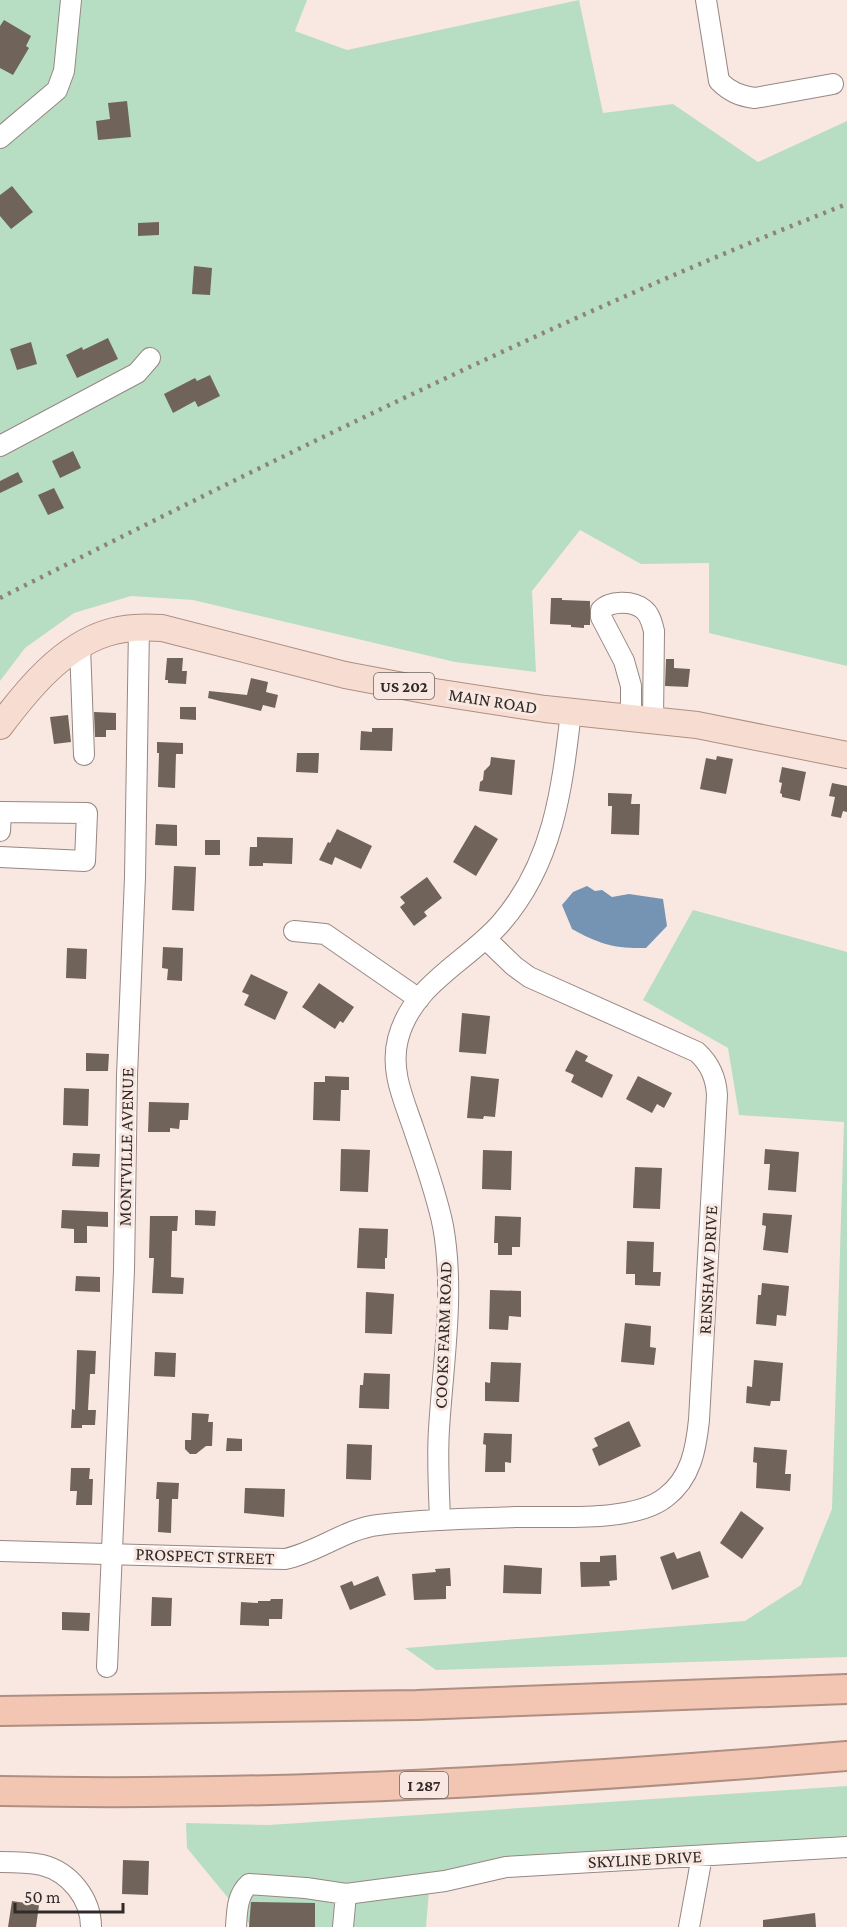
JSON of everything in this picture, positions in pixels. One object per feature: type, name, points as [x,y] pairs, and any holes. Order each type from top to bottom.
[{"type":"highway","points":[[0,1711],[417,1705],[658,1698],[847,1689]]},
{"type":"highway","name":"I 287","points":[[0,1791],[179,1792],[352,1788],[558,1778],[847,1756]]},
{"type":"main road","name":"MAIN ROAD","points":[[0,726],[40,679],[80,646],[107,633],[139,627],[162,628],[345,675],[435,692],[571,712],[697,725],[847,755]]},
{"type":"street","points":[[0,138],[57,90],[64,71],[71,0]]},
{"type":"street","points":[[706,0],[719,81],[728,90],[742,97],[755,98],[833,84]]},
{"type":"street","points":[[0,446],[137,373],[150,358]]},
{"type":"street","points":[[625,603],[642,608],[650,618],[654,631],[642,719],[624,661],[601,617],[601,610],[605,606],[625,603]]},
{"type":"street","name":"MONTVILLE AVENUE","points":[[107,1667],[124,1270],[126,1076],[135,877],[139,627]]},
{"type":"street","points":[[80,646],[84,755]]},
{"type":"street","name":"COOKS FARM ROAD","points":[[440,1520],[438,1433],[447,1316],[447,1258],[437,1200],[401,1095],[395,1066],[399,1036],[405,1018],[419,999],[437,978],[486,939],[513,907],[529,882],[552,828],[562,788],[571,712]]},
{"type":"street","points":[[0,831],[1,812],[87,813],[85,861],[0,857]]},
{"type":"street","points":[[294,931],[325,934],[419,999]]},
{"type":"street","name":"RENSHAW DRIVE","points":[[440,1520],[602,1516],[632,1512],[651,1506],[668,1496],[681,1482],[696,1446],[699,1420],[717,1095],[714,1076],[697,1052],[529,977],[486,939]]},
{"type":"street","name":"PROSPECT STREET","points":[[0,1551],[285,1558],[302,1555],[358,1529],[440,1520]]},
{"type":"street","name":"SKYLINE DRIVE","points":[[236,1927],[238,1902],[244,1888],[249,1884],[306,1888],[346,1894],[445,1881],[506,1867],[847,1847]]},
{"type":"street","points":[[689,1927],[702,1856]]},
{"type":"street","points":[[0,1862],[43,1865],[61,1873],[81,1894],[89,1912],[91,1927]]},
{"type":"street","points":[[343,1927],[346,1894]]},
{"type":"green space","points":[[0,0],[307,0],[295,31],[347,50],[579,0],[603,113],[673,104],[758,162],[847,121],[847,666],[709,633],[709,563],[641,564],[580,530],[532,591],[536,672],[455,662],[193,600],[131,596],[74,613],[25,648],[0,681]]},
{"type":"green space","points":[[693,910],[847,952],[847,1657],[436,1670],[405,1648],[745,1621],[801,1585],[832,1509],[844,1122],[739,1115],[728,1048],[643,1000]]},
{"type":"green space","points":[[847,1786],[847,1847],[486,1868],[429,1891],[426,1927],[252,1927],[187,1848],[186,1823],[269,1825]]},
{"type":"water","points":[[587,886],[595,891],[602,890],[612,897],[629,894],[663,899],[667,926],[646,948],[625,948],[599,942],[572,929],[562,905],[573,892]]},
{"type":"building","points":[[4,20],[31,36],[26,46],[29,48],[13,75],[0,68],[0,26]]},
{"type":"building","points":[[127,101],[131,137],[98,140],[96,121],[110,119],[108,103]]},
{"type":"building","points":[[12,186],[33,212],[11,229],[0,216],[0,195]]},
{"type":"building","points":[[159,222],[159,235],[138,236],[138,223]]},
{"type":"building","points":[[194,266],[212,268],[210,295],[192,294]]},
{"type":"building","points":[[108,338],[118,359],[77,378],[66,355]]},
{"type":"building","points":[[31,342],[37,364],[17,370],[10,349]]},
{"type":"building","points":[[210,375],[220,396],[198,407],[195,401],[173,413],[164,394],[195,378],[197,381]]},
{"type":"building","points":[[73,451],[81,468],[60,478],[52,461]]},
{"type":"building","points":[[18,472],[23,482],[0,493],[0,481]]},
{"type":"building","points":[[54,488],[64,508],[48,515],[38,495]]},
{"type":"building","points":[[551,598],[590,601],[590,625],[584,625],[584,628],[550,624]]},
{"type":"building","points":[[167,658],[183,658],[182,671],[187,671],[186,684],[168,683],[168,680],[165,680]]},
{"type":"building","points":[[666,659],[674,659],[674,668],[690,669],[688,687],[665,686]]},
{"type":"building","points":[[251,678],[268,682],[266,692],[278,695],[275,708],[263,705],[261,711],[208,698],[209,691],[247,695]]},
{"type":"building","points":[[180,707],[196,707],[196,720],[180,719]]},
{"type":"building","points":[[94,712],[116,713],[116,730],[106,730],[106,737],[95,737]]},
{"type":"building","points":[[68,715],[71,742],[54,744],[50,717]]},
{"type":"building","points":[[372,728],[393,728],[392,751],[360,750],[361,731],[372,732]]},
{"type":"building","points":[[157,742],[183,743],[183,754],[176,754],[175,788],[158,787]]},
{"type":"building","points":[[297,753],[319,753],[318,773],[296,772]]},
{"type":"building","points":[[717,756],[733,759],[726,794],[700,789],[706,758],[716,760]]},
{"type":"building","points":[[491,757],[515,760],[512,795],[479,791],[480,782],[483,780],[484,771],[490,765]]},
{"type":"building","points":[[782,767],[806,772],[800,801],[782,797],[780,793],[782,783],[779,782]]},
{"type":"building","points":[[832,783],[847,786],[847,812],[843,811],[841,818],[831,816],[835,797],[829,796]]},
{"type":"building","points":[[608,793],[632,794],[631,804],[640,804],[639,835],[611,834],[612,806],[608,806]]},
{"type":"building","points":[[156,824],[177,825],[177,846],[155,845]]},
{"type":"building","points":[[475,825],[498,839],[476,876],[453,862]]},
{"type":"building","points":[[337,829],[372,846],[361,869],[335,857],[332,865],[319,860]]},
{"type":"building","points":[[257,837],[293,838],[292,864],[263,863],[263,866],[249,866],[250,847],[257,847]]},
{"type":"building","points":[[205,840],[220,840],[220,855],[205,855]]},
{"type":"building","points":[[174,866],[196,867],[194,911],[172,910]]},
{"type":"building","points":[[427,877],[442,898],[424,912],[427,916],[414,926],[400,907],[405,903],[400,897]]},
{"type":"building","points":[[163,947],[183,948],[182,981],[167,980],[168,969],[162,968]]},
{"type":"building","points":[[67,948],[87,949],[86,979],[66,978]]},
{"type":"building","points":[[251,974],[288,992],[275,1020],[244,1005],[249,995],[242,992]]},
{"type":"building","points":[[319,983],[354,1007],[343,1023],[340,1021],[335,1029],[302,1007]]},
{"type":"building","points":[[462,1013],[490,1016],[486,1054],[459,1052]]},
{"type":"building","points":[[576,1050],[588,1056],[585,1061],[613,1075],[602,1098],[571,1082],[574,1075],[565,1071]]},
{"type":"building","points":[[86,1053],[109,1054],[108,1071],[86,1071]]},
{"type":"building","points":[[325,1076],[349,1077],[349,1090],[341,1090],[340,1121],[313,1120],[314,1082],[325,1082]]},
{"type":"building","points":[[471,1076],[499,1079],[495,1117],[467,1118]]},
{"type":"building","points":[[638,1076],[672,1093],[664,1108],[657,1104],[652,1113],[626,1099]]},
{"type":"building","points":[[64,1088],[89,1089],[88,1126],[63,1125]]},
{"type":"building","points":[[149,1102],[189,1103],[188,1120],[180,1120],[179,1129],[170,1128],[170,1132],[148,1132]]},
{"type":"building","points":[[341,1149],[370,1150],[368,1192],[340,1191]]},
{"type":"building","points":[[765,1149],[799,1152],[796,1192],[768,1190],[770,1164],[764,1164]]},
{"type":"building","points":[[483,1150],[512,1151],[511,1190],[482,1189]]},
{"type":"building","points":[[73,1153],[100,1154],[99,1167],[72,1166]]},
{"type":"building","points":[[635,1167],[662,1168],[660,1209],[633,1208]]},
{"type":"building","points":[[62,1210],[108,1212],[108,1227],[87,1226],[87,1243],[74,1243],[74,1229],[61,1228]]},
{"type":"building","points":[[195,1210],[216,1211],[215,1226],[195,1225]]},
{"type":"building","points":[[763,1213],[792,1215],[788,1253],[763,1250],[766,1226],[762,1225]]},
{"type":"building","points":[[150,1216],[178,1216],[177,1231],[172,1231],[171,1277],[184,1278],[183,1294],[152,1293],[154,1258],[149,1258]]},
{"type":"building","points":[[495,1216],[521,1217],[520,1247],[512,1247],[512,1255],[498,1255],[498,1243],[494,1243]]},
{"type":"building","points":[[359,1228],[388,1229],[385,1269],[357,1268]]},
{"type":"building","points":[[627,1241],[654,1242],[653,1272],[661,1272],[660,1286],[635,1285],[635,1274],[626,1274]]},
{"type":"building","points":[[76,1276],[100,1277],[100,1292],[75,1291]]},
{"type":"building","points":[[762,1283],[789,1286],[786,1316],[777,1315],[776,1326],[756,1324],[758,1295],[761,1295]]},
{"type":"building","points":[[490,1290],[521,1291],[521,1317],[509,1316],[508,1330],[489,1329]]},
{"type":"building","points":[[366,1292],[394,1294],[392,1334],[365,1333]]},
{"type":"building","points":[[625,1323],[651,1326],[650,1347],[656,1348],[654,1365],[621,1362]]},
{"type":"building","points":[[77,1350],[96,1351],[95,1374],[90,1374],[88,1410],[96,1410],[95,1425],[71,1428],[72,1409],[75,1410]]},
{"type":"building","points":[[155,1352],[176,1353],[175,1377],[154,1376]]},
{"type":"building","points":[[754,1360],[783,1363],[780,1401],[771,1401],[770,1406],[746,1403],[747,1386],[752,1387]]},
{"type":"building","points":[[491,1362],[521,1363],[519,1402],[485,1401],[485,1382],[490,1383]]},
{"type":"building","points":[[364,1373],[390,1374],[389,1409],[359,1408],[360,1385],[363,1385]]},
{"type":"building","points":[[192,1413],[209,1414],[208,1422],[213,1422],[212,1446],[206,1446],[196,1454],[190,1454],[185,1449],[185,1440],[191,1440]]},
{"type":"building","points":[[629,1421],[641,1446],[599,1466],[592,1449],[598,1446],[594,1438]]},
{"type":"building","points":[[484,1433],[512,1434],[511,1463],[505,1462],[505,1472],[485,1472]]},
{"type":"building","points":[[227,1438],[242,1439],[242,1451],[226,1451]]},
{"type":"building","points":[[347,1444],[372,1445],[371,1480],[346,1479]]},
{"type":"building","points":[[754,1447],[787,1450],[785,1474],[791,1474],[790,1491],[756,1488],[757,1463],[753,1462]]},
{"type":"building","points":[[71,1468],[90,1468],[89,1479],[93,1479],[92,1505],[76,1505],[77,1491],[70,1491]]},
{"type":"building","points":[[157,1482],[179,1483],[178,1499],[172,1499],[171,1533],[158,1532]]},
{"type":"building","points":[[245,1488],[285,1489],[284,1517],[244,1513]]},
{"type":"building","points":[[741,1511],[764,1528],[742,1559],[720,1543]]},
{"type":"building","points":[[700,1551],[709,1577],[672,1590],[660,1557],[674,1552],[677,1559]]},
{"type":"building","points":[[616,1555],[617,1580],[609,1581],[610,1586],[581,1587],[580,1562],[600,1562],[600,1556]]},
{"type":"building","points":[[504,1565],[542,1568],[541,1594],[503,1593]]},
{"type":"building","points":[[450,1568],[451,1586],[446,1586],[446,1599],[414,1600],[412,1574]]},
{"type":"building","points":[[378,1576],[386,1595],[350,1610],[340,1586],[352,1581],[354,1586]]},
{"type":"building","points":[[152,1597],[172,1598],[171,1626],[151,1626]]},
{"type":"building","points":[[271,1599],[283,1599],[282,1619],[269,1619],[269,1626],[240,1625],[241,1602],[258,1603],[258,1601],[270,1601]]},
{"type":"building","points":[[62,1612],[90,1613],[89,1631],[62,1630]]},
{"type":"building","points":[[123,1860],[149,1861],[148,1895],[122,1894]]},
{"type":"building","points":[[12,1901],[39,1905],[36,1927],[8,1927]]},
{"type":"building","points":[[251,1902],[315,1903],[315,1927],[249,1927]]},
{"type":"building","points":[[815,1913],[816,1927],[763,1927],[763,1920]]},
{"type":"railway","points":[[0,598],[209,493],[525,341],[847,204]]}]
